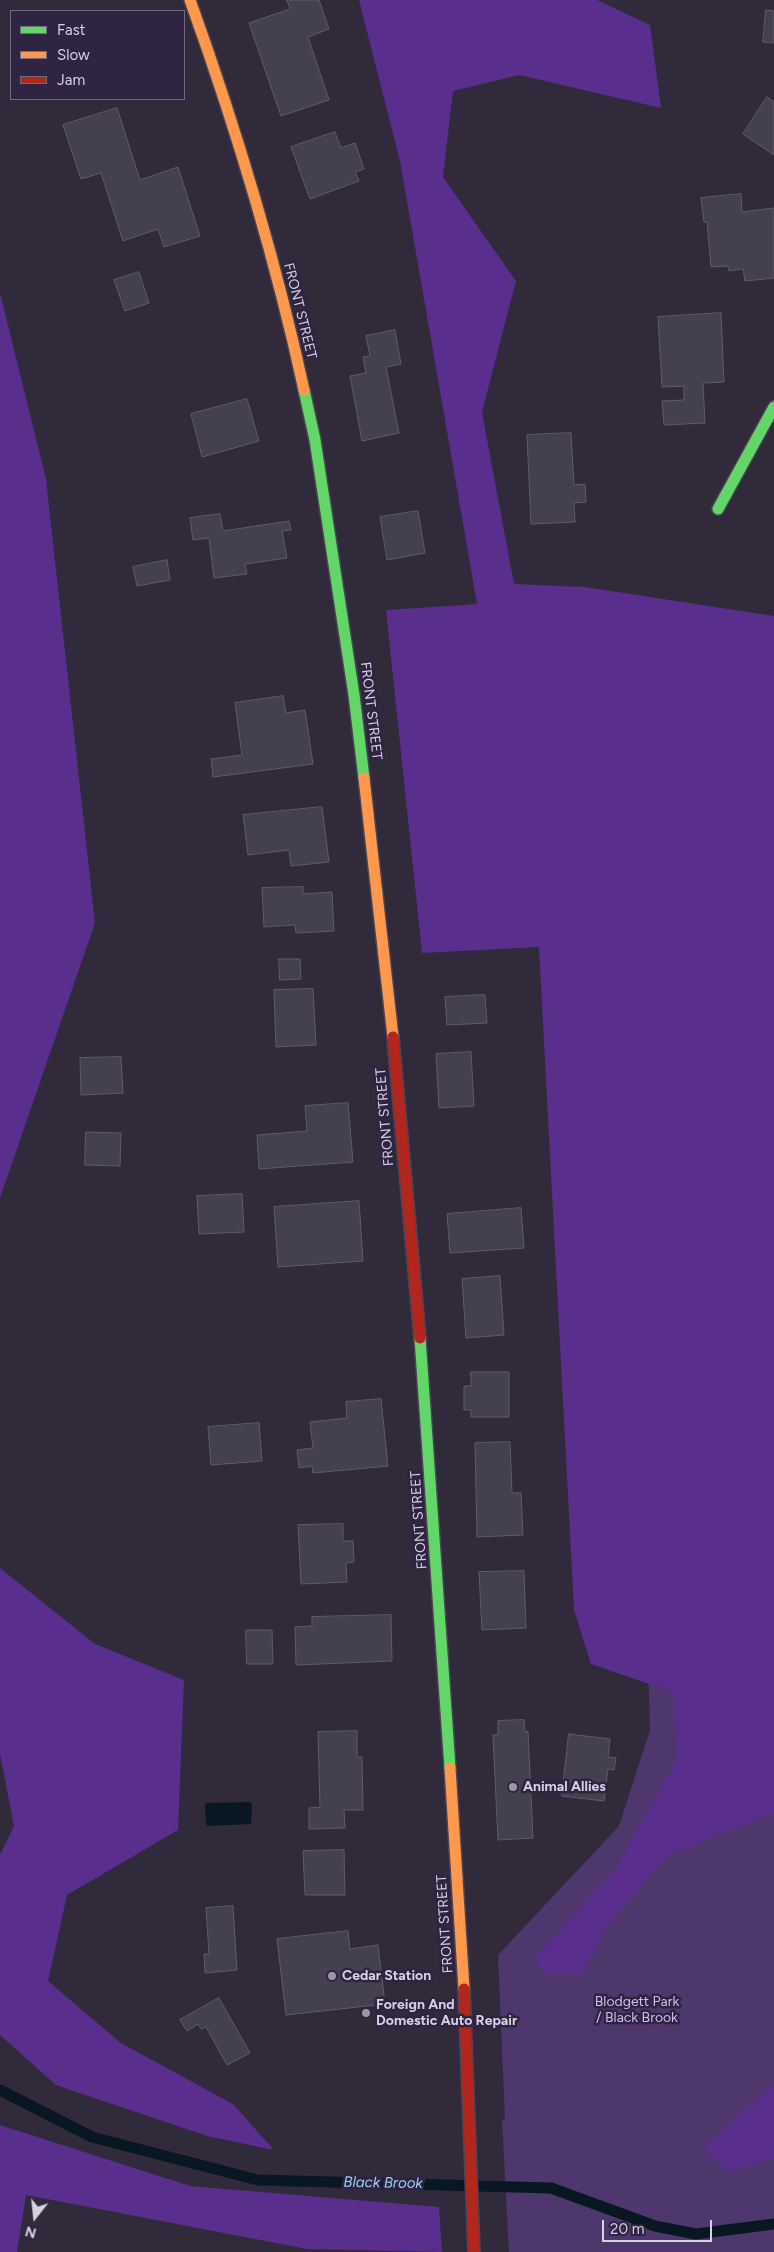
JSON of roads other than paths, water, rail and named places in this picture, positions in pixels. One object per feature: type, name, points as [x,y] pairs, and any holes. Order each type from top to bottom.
[{"type":"main road","name":"FRONT STREET","points":[[190,0],[219,81],[254,194],[290,329],[315,440],[354,695],[389,991],[424,1379],[464,1980],[468,2138],[474,2249]]},
{"type":"main road","points":[[718,509],[774,406]]},
{"type":"water","points":[[250,1802],[252,1805],[251,1824],[208,1826],[206,1824],[205,1805],[207,1803]]},
{"type":"waterway","name":"Black Brook","points":[[0,2090],[92,2137],[258,2180],[551,2188],[655,2226],[696,2234],[774,2224]]},
{"type":"place","name":"Animal Allies","points":[[513,1787]]},
{"type":"place","name":"Cedar Station","points":[[332,1976]]},
{"type":"place","name":"Foreign And Domestic Auto Repair","points":[[366,2013]]},
{"type":"park label","name":"Blodgett Park / Black Brook","points":[[637,2010]]}]
